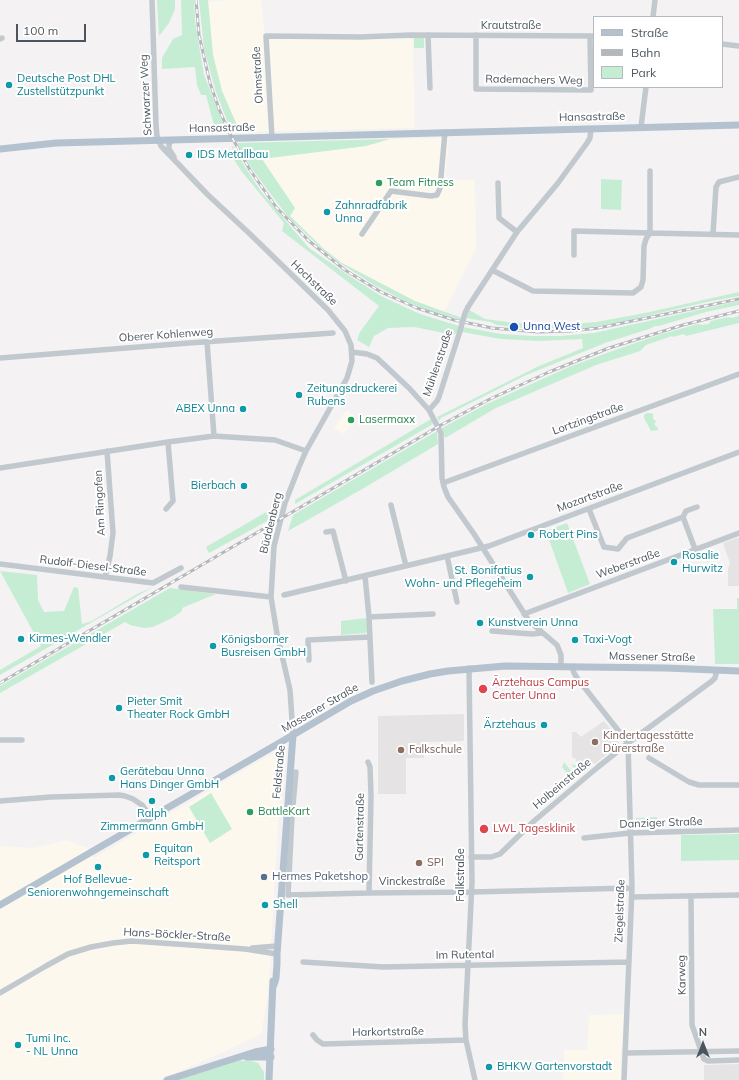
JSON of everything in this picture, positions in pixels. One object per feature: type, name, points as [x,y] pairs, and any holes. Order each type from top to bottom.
[{"type":"main road","name":"Hansastraße","points":[[0,149],[56,143],[739,125]]},
{"type":"main road","name":"Massener Straße","points":[[0,905],[351,701],[378,689],[402,681],[430,674],[469,668],[514,666],[739,671]]},
{"type":"main road","name":"Feldstraße","points":[[269,1080],[274,985],[278,960],[276,954],[293,735]]},
{"type":"main road","points":[[167,1080],[271,1049]]},
{"type":"main road","points":[[242,1057],[271,1057]]},
{"type":"main road","points":[[254,1057],[265,1064],[270,1070]]},
{"type":"street","name":"Schwarzer Weg","points":[[152,0],[156,125],[159,140]]},
{"type":"street","points":[[653,16],[655,0]]},
{"type":"street","points":[[428,35],[430,88]]},
{"type":"street","name":"Rademachers Weg","points":[[476,35],[476,89],[591,90],[592,36]]},
{"type":"street","name":"Krautstraße","points":[[266,36],[592,36]]},
{"type":"street","name":"Ohmstraße","points":[[266,36],[272,138]]},
{"type":"street","points":[[723,44],[739,46]]},
{"type":"street","points":[[641,127],[646,88]]},
{"type":"street","name":"Mühlenstraße","points":[[561,667],[561,655],[556,645],[529,621],[448,497],[443,483],[441,433],[429,410],[438,401],[468,307],[517,232],[558,183],[590,138],[591,129]]},
{"type":"street","points":[[362,234],[391,191],[431,196],[437,195],[440,188],[445,132]]},
{"type":"street","name":"Hochstraße","points":[[159,140],[164,150],[179,166],[336,318],[346,331],[352,352]]},
{"type":"street","name":"Hochstraße","points":[[172,140],[169,144],[169,149],[179,166]]},
{"type":"street","points":[[492,270],[533,291],[633,293],[641,287],[644,280],[644,246],[650,233],[650,171]]},
{"type":"street","points":[[713,234],[716,187],[719,182],[739,177]]},
{"type":"street","points":[[498,183],[499,218],[517,232]]},
{"type":"street","points":[[574,255],[574,231],[739,235]]},
{"type":"street","name":"Oberer Kohlenweg","points":[[0,358],[333,333]]},
{"type":"street","points":[[207,342],[214,436]]},
{"type":"street","points":[[352,352],[367,354],[377,358],[409,388],[429,410]]},
{"type":"street","name":"Büddenberg","points":[[293,735],[290,690],[277,634],[271,597],[272,558],[279,525],[289,492],[306,451],[347,378],[352,361],[352,352]]},
{"type":"street","name":"Lortzingstraße","points":[[443,483],[739,374]]},
{"type":"street","points":[[0,468],[214,436],[275,440],[306,451]]},
{"type":"street","points":[[166,508],[173,501],[168,442]]},
{"type":"street","name":"Am Ringofen","points":[[105,577],[113,533],[107,451]]},
{"type":"street","name":"Mozartstraße","points":[[284,595],[482,547],[739,452]]},
{"type":"street","points":[[391,505],[406,566]]},
{"type":"street","points":[[589,508],[604,547],[618,548],[627,538],[683,517],[686,511],[697,507]]},
{"type":"street","points":[[683,517],[695,549]]},
{"type":"street","points":[[326,532],[333,531],[346,581]]},
{"type":"street","name":"Weberstraße","points":[[524,614],[739,533]]},
{"type":"street","points":[[447,556],[457,602]]},
{"type":"street","name":"Rudolf-Diesel-Straße","points":[[0,564],[153,583],[181,568]]},
{"type":"street","points":[[365,576],[369,618],[372,682]]},
{"type":"street","points":[[181,587],[271,597]]},
{"type":"street","points":[[369,618],[433,614]]},
{"type":"street","points":[[492,631],[532,634],[542,633]]},
{"type":"street","points":[[309,660],[308,640],[370,637]]},
{"type":"street","points":[[572,667],[577,678],[628,743]]},
{"type":"street","name":"Falkstraße","points":[[469,668],[472,892],[466,1040],[476,1080]]},
{"type":"street","name":"Holbeinstraße","points":[[471,857],[491,857],[500,854],[534,821],[628,743],[716,678],[717,670]]},
{"type":"street","points":[[0,740],[22,740]]},
{"type":"street","name":"Ziegelstraße","points":[[624,1080],[632,897],[628,743]]},
{"type":"street","points":[[649,758],[689,782],[698,785],[739,785]]},
{"type":"street","name":"Gartenstraße","points":[[368,762],[370,767],[371,796],[369,892]]},
{"type":"street","name":"Feldstraße","points":[[288,895],[296,772]]},
{"type":"street","points":[[0,801],[51,797],[119,795],[133,799],[142,805],[151,817]]},
{"type":"street","name":"Danziger Straße","points":[[584,838],[630,833],[739,830]]},
{"type":"street","name":"Vinckestraße","points":[[288,895],[369,892],[472,892],[632,888]]},
{"type":"street","points":[[632,897],[739,894]]},
{"type":"street","name":"Karweg","points":[[691,896],[692,1025],[701,1052]]},
{"type":"street","name":"Hans-Böckler-Straße","points":[[0,993],[57,960],[83,949],[99,945],[132,941],[245,949],[276,954]]},
{"type":"street","name":"Hans-Böckler-Straße","points":[[245,949],[277,946]]},
{"type":"street","name":"Im Rutental","points":[[302,962],[383,967],[629,962]]},
{"type":"street","name":"Harkortstraße","points":[[313,1035],[323,1044],[466,1040]]},
{"type":"street","points":[[626,1053],[739,1051]]},
{"type":"street","points":[[701,1052],[704,1059],[708,1061],[739,1060]]},
{"type":"shaded area","points":[[227,0],[261,0],[265,38],[413,39],[415,128],[240,132],[222,91],[213,55],[208,2]]},
{"type":"shaded area","points":[[449,138],[445,180],[475,180],[476,248],[444,312],[415,301],[342,263],[324,249],[290,216],[262,158],[366,146],[390,139]]},
{"type":"shaded area","points":[[346,410],[356,417],[344,434],[334,428]]},
{"type":"shaded area","points":[[739,538],[739,586],[728,586],[728,568],[730,563],[723,543]]},
{"type":"shaded area","name":"Falkschule","points":[[464,714],[464,741],[424,742],[424,758],[406,758],[406,794],[378,794],[378,716]]},
{"type":"shaded area","name":"Kindertagesstätte Dürerstraße","points":[[604,721],[619,740],[618,745],[596,763],[589,765],[576,761],[576,759],[572,757],[572,732],[576,732],[581,737]]},
{"type":"shaded area","points":[[273,753],[282,756],[270,966],[267,1001],[261,1034],[213,1057],[159,1080],[0,1080],[0,846],[34,848],[67,840],[87,848],[94,858]]},
{"type":"shaded area","points":[[625,1014],[621,1053],[621,1080],[563,1080],[564,1050],[587,1050],[589,1015]]},
{"type":"shaded area","points":[[739,1064],[739,1080],[704,1080],[704,1065]]},
{"type":"green space","points":[[157,0],[175,0],[175,9],[169,23],[159,36]]},
{"type":"green space","points":[[181,0],[194,0],[195,21],[204,75],[227,133],[217,133],[215,129],[206,95],[201,95],[197,85],[195,67],[162,69],[162,58],[173,39],[182,35]]},
{"type":"green space","points":[[199,0],[208,0],[213,55],[222,91],[240,132],[231,131],[216,92],[204,49]]},
{"type":"green space","points":[[414,37],[424,37],[424,48],[414,48]]},
{"type":"green space","points":[[390,139],[366,146],[262,159],[295,208],[290,216],[324,249],[342,263],[415,301],[462,318],[461,320],[430,311],[405,301],[376,286],[324,251],[288,217],[252,169],[237,143]]},
{"type":"green space","points":[[233,145],[260,190],[309,248],[381,296],[420,314],[459,326],[458,331],[454,335],[414,327],[388,328],[374,336],[369,347],[357,340],[360,332],[379,306],[282,231],[284,223],[242,172],[231,155]]},
{"type":"green space","points":[[601,179],[622,180],[621,210],[601,209]]},
{"type":"green space","points":[[739,292],[739,296],[593,327],[561,330],[560,328],[524,328],[497,325],[490,322],[466,318],[469,310],[485,319],[515,323],[556,325],[596,322],[645,313]]},
{"type":"green space","points":[[739,301],[739,305],[706,312],[655,326],[605,343],[524,376],[441,418],[439,421],[437,417],[539,366],[583,348],[582,339],[539,341],[501,339],[462,332],[463,327],[501,334],[532,336],[560,336],[594,333]]},
{"type":"green space","points":[[739,316],[739,323],[686,336],[684,334],[672,336],[646,345],[640,351],[596,365],[496,408],[445,438],[442,428],[487,404],[569,367],[662,334],[698,324],[709,324],[711,321]]},
{"type":"green space","points":[[647,413],[653,414],[653,419],[656,422],[654,424],[658,430],[651,431],[644,418],[644,415]]},
{"type":"green space","points":[[431,419],[433,424],[295,504],[295,500]]},
{"type":"green space","points":[[437,431],[438,444],[288,531],[293,515]]},
{"type":"green space","points":[[268,511],[269,520],[209,553],[206,547]]},
{"type":"green space","points":[[567,523],[590,584],[568,593],[546,531]]},
{"type":"green space","points":[[0,571],[37,575],[38,600],[44,612],[64,611],[74,587],[78,588],[82,624],[92,621],[137,594],[153,587],[0,675],[0,670],[41,646]]},
{"type":"green space","points":[[170,588],[216,594],[182,608],[182,611],[172,618],[153,627],[144,628],[130,625],[125,622],[0,693],[0,686]]},
{"type":"green space","points":[[737,598],[739,598],[739,664],[715,664],[713,609],[737,609]]},
{"type":"green space","points":[[367,618],[366,633],[341,635],[341,621]]},
{"type":"green space","points":[[564,762],[576,777],[574,781],[562,767]]},
{"type":"green space","points":[[571,764],[586,769],[586,770],[579,774]]},
{"type":"green space","points":[[211,793],[232,829],[210,843],[189,807]]},
{"type":"green space","points":[[657,817],[658,827],[636,828],[636,818]]},
{"type":"green space","points":[[739,834],[739,860],[681,861],[681,835]]},
{"type":"green space","points":[[249,1060],[258,1063],[264,1072],[264,1080],[178,1080],[238,1061]]},
{"type":"railway","points":[[196,0],[199,35],[210,83],[229,132],[250,170],[276,207],[309,241],[345,270],[381,292],[417,308],[454,320],[492,328],[538,332],[598,328],[739,299]]},
{"type":"railway","points":[[0,683],[441,425],[490,399],[549,372],[609,348],[683,325],[739,311]]},
{"type":"place","name":"Deutsche Post DHL Zustellstützpunkt","points":[[9,85]]},
{"type":"place","name":"IDS Metallbau","points":[[189,155]]},
{"type":"place","name":"Team Fitness","points":[[379,183]]},
{"type":"place","name":"Zahnradfabrik Unna","points":[[327,212]]},
{"type":"place","name":"Unna West","points":[[514,327]]},
{"type":"place","name":"Zeitungsdruckerei Rubens","points":[[299,395]]},
{"type":"place","name":"ABEX Unna","points":[[243,409]]},
{"type":"place","name":"Lasermaxx","points":[[351,420]]},
{"type":"place","name":"Bierbach","points":[[244,486]]},
{"type":"place","name":"Robert Pins","points":[[531,535]]},
{"type":"place","name":"Rosalie Hurwitz","points":[[674,562]]},
{"type":"place","name":"St. Bonifatius Wohn- und Pflegeheim","points":[[530,577]]},
{"type":"place","name":"Kunstverein Unna","points":[[480,623]]},
{"type":"place","name":"Kirmes-Wendler","points":[[21,639]]},
{"type":"place","name":"Taxi-Vogt","points":[[575,640]]},
{"type":"place","name":"Königsborner Busreisen GmbH","points":[[213,646]]},
{"type":"place","name":"Ärztehaus Campus Center Unna","points":[[483,689]]},
{"type":"place","name":"Pieter Smit Theater Rock GmbH","points":[[119,708]]},
{"type":"place","name":"Ärztehaus","points":[[544,725]]},
{"type":"place","name":"Kindertagesstätte Dürerstraße","points":[[595,742]]},
{"type":"place","name":"Falkschule","points":[[401,750]]},
{"type":"place","name":"Gerätebau Unna Hans Dinger GmbH","points":[[112,778]]},
{"type":"place","name":"Ralph Zimmermann GmbH","points":[[152,801]]},
{"type":"place","name":"BattleKart","points":[[250,812]]},
{"type":"place","name":"LWL Tagesklinik","points":[[484,829]]},
{"type":"place","name":"Equitan Reitsport","points":[[146,855]]},
{"type":"place","name":"SPI","points":[[419,863]]},
{"type":"place","name":"Hof Bellevue- Seniorenwohngemeinschaft","points":[[98,867]]},
{"type":"place","name":"Hermes Paketshop","points":[[264,877]]},
{"type":"place","name":"Shell","points":[[265,905]]},
{"type":"place","name":"Tumi Inc. - NL Unna","points":[[18,1045]]},
{"type":"place","name":"BHKW Gartenvorstadt","points":[[489,1067]]}]
